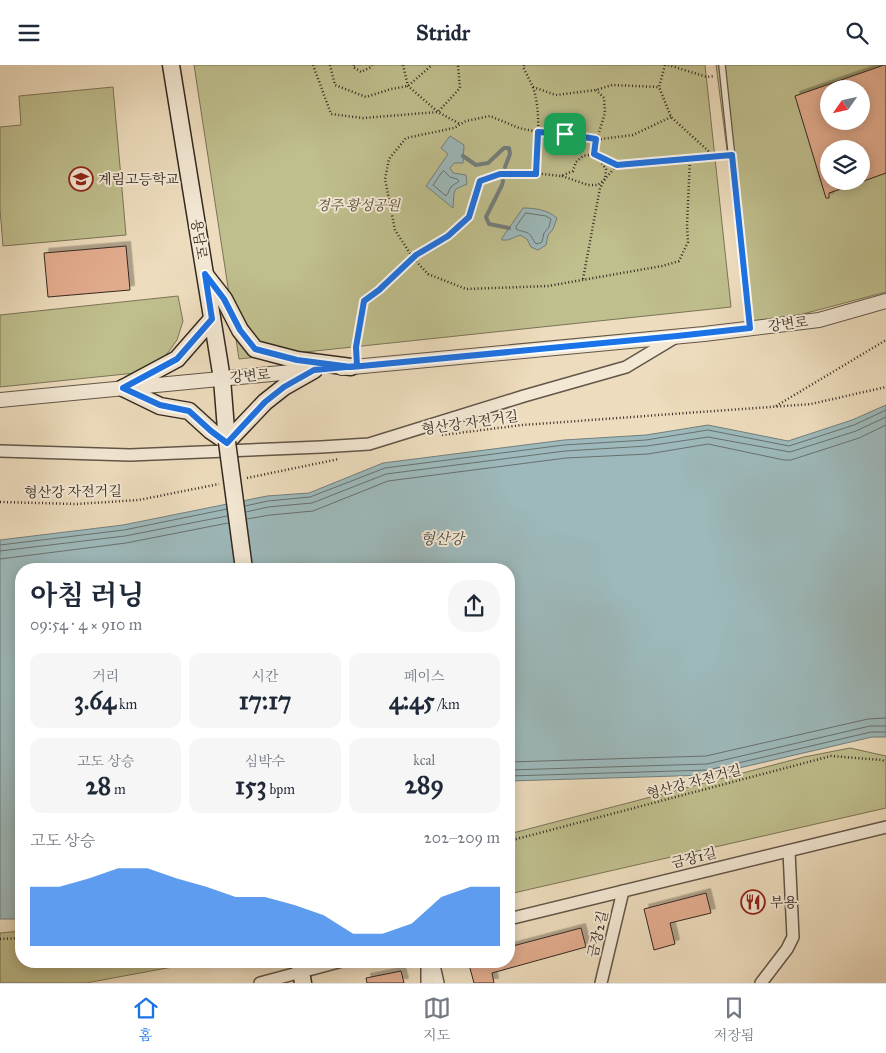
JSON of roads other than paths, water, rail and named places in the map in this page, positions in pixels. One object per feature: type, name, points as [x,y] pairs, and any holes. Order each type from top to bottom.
[{"type":"main road","name":"용담로","points":[[171,65],[222,379],[227,443],[243,563]]},
{"type":"main road","points":[[205,274],[224,299],[240,330],[255,349],[297,360],[354,366]]},
{"type":"main road","points":[[123,388],[177,359],[212,319]]},
{"type":"main road","points":[[123,388],[160,405],[189,411],[227,443],[265,402],[284,387],[314,370]]},
{"type":"street","name":"강변로","points":[[0,400],[750,328],[818,320],[886,301]]},
{"type":"street","points":[[0,451],[130,455],[321,447],[368,443],[626,367],[677,336]]},
{"type":"street","name":"금장1길","points":[[515,918],[886,827]]},
{"type":"street","points":[[760,983],[787,949],[793,937],[789,851]]},
{"type":"street","name":"금장2길","points":[[602,983],[623,891]]},
{"type":"street","points":[[260,983],[316,968]]},
{"type":"street","points":[[427,968],[427,983]]},
{"type":"street","points":[[435,968],[438,983]]},
{"type":"lane","points":[[722,65],[750,328]]},
{"type":"water","points":[[450,136],[464,145],[463,163],[454,163],[450,168],[453,173],[466,175],[467,184],[456,189],[453,208],[426,186],[448,154],[441,148]]},
{"type":"water","points":[[523,208],[541,210],[557,218],[553,229],[548,235],[546,245],[538,250],[531,247],[527,239],[520,235],[508,240],[502,240]]},
{"type":"water","name":"형산강","points":[[886,405],[886,737],[872,737],[709,775],[515,781],[515,563],[15,563],[15,919],[0,919],[0,540],[123,525],[267,496],[309,493],[383,463],[564,440],[646,435],[708,425],[788,441],[852,420]]},
{"type":"waterway","points":[[463,156],[476,165],[488,163],[504,148],[509,148],[510,154],[505,167]]},
{"type":"waterway","points":[[503,181],[486,217],[489,224],[509,228]]},
{"type":"place","name":"계림고등학교","points":[[81,179]]},
{"type":"place","name":"부용","points":[[753,902]]},
{"type":"park label","name":"경주 황성공원","points":[[358,205]]}]
